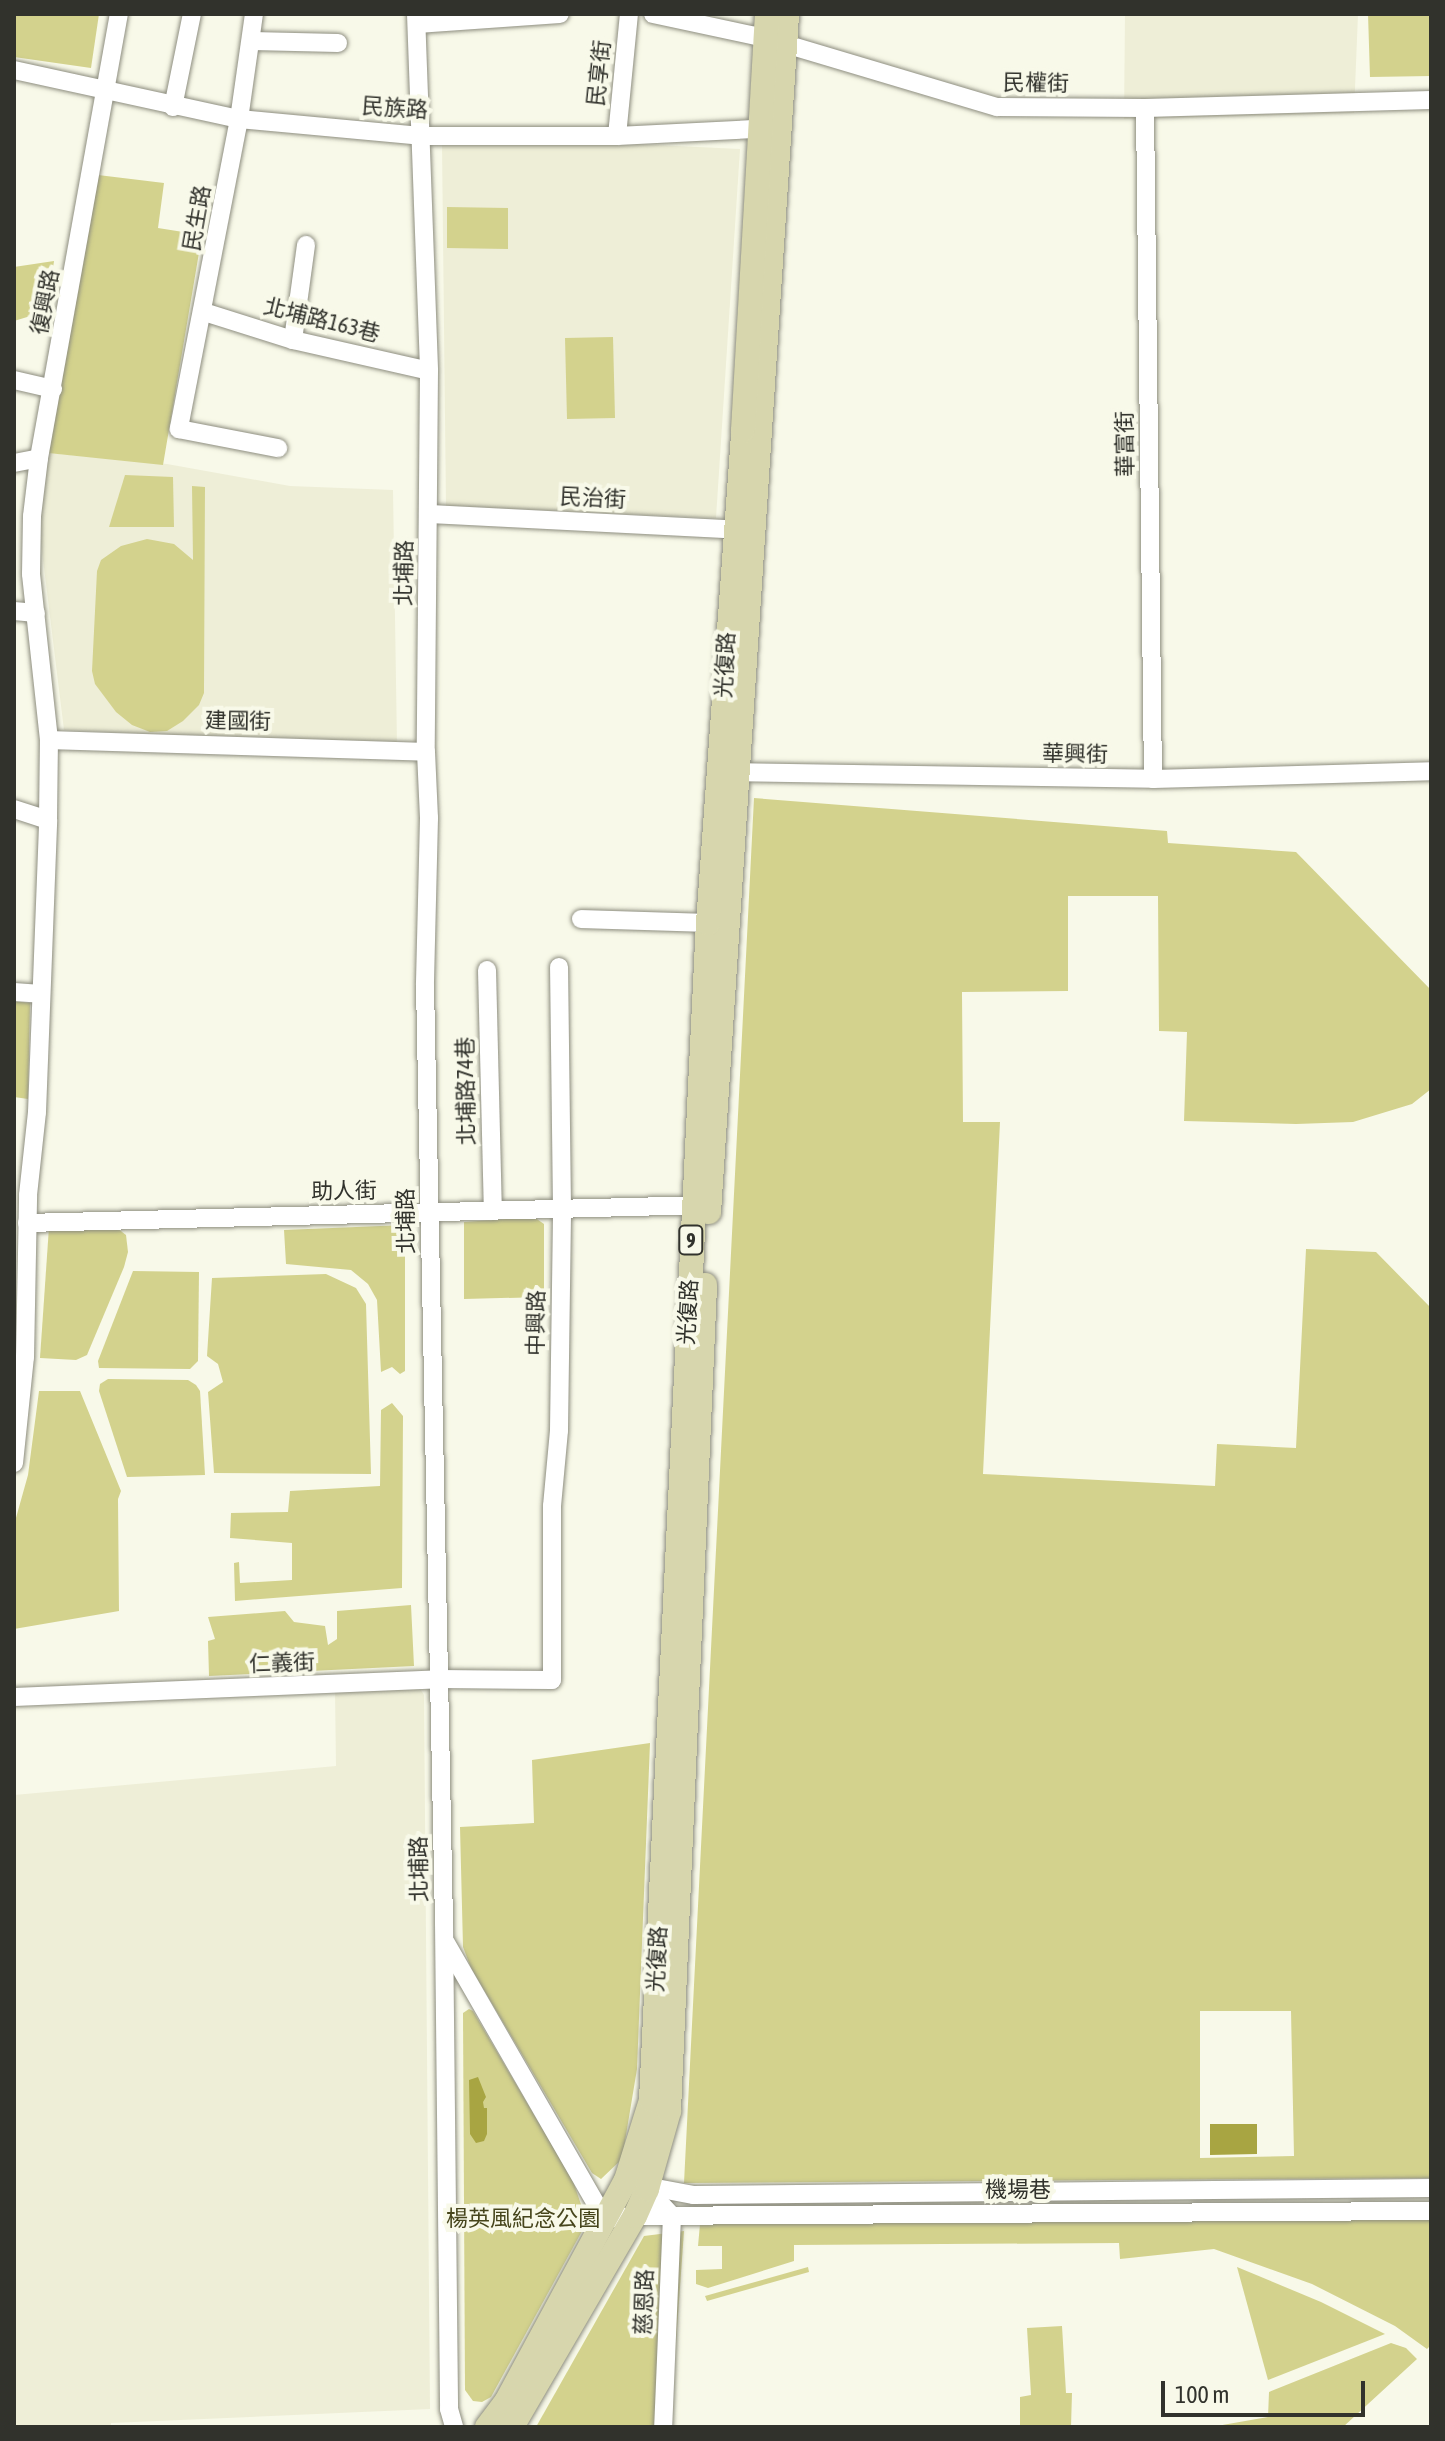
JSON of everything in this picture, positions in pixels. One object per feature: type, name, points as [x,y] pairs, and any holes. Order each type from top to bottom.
[{"type":"main road","name":"光復路","points":[[701,1205],[770,129],[773,32],[787,14]]},
{"type":"main road","name":"光復路","points":[[487,2427],[506,2402],[605,2219],[637,2184],[669,2111],[708,923],[729,772]]},
{"type":"main road","name":"光復路","points":[[512,2427],[635,2216],[637,2184]]},
{"type":"street","name":"復興路","points":[[14,1463],[23,1392],[27,1223],[21,1194],[37,1112],[48,820],[49,740],[31,574],[32,516],[39,458],[119,14]]},
{"type":"street","points":[[173,107],[192,14]]},
{"type":"street","name":"民生路","points":[[254,14],[239,119],[179,429],[278,448]]},
{"type":"street","points":[[417,19],[560,14]]},
{"type":"street","name":"民享街","points":[[617,136],[629,14]]},
{"type":"street","name":"民權街","points":[[653,14],[773,32],[997,107],[1145,108],[1431,100]]},
{"type":"street","name":"北埔路","points":[[417,19],[429,371],[426,752],[429,818],[425,985],[445,1941],[449,2409],[454,2427]]},
{"type":"street","points":[[252,41],[338,43]]},
{"type":"street","name":"民族路","points":[[14,70],[239,119],[423,136],[617,136],[770,129]]},
{"type":"street","name":"華富街","points":[[1145,108],[1153,779]]},
{"type":"street","points":[[293,340],[306,245]]},
{"type":"street","name":"北埔路163巷","points":[[204,312],[293,340],[429,371]]},
{"type":"street","points":[[14,380],[53,389]]},
{"type":"street","points":[[14,463],[39,458]]},
{"type":"street","name":"民治街","points":[[429,514],[744,530]]},
{"type":"street","points":[[14,611],[36,613]]},
{"type":"street","name":"建國街","points":[[49,740],[426,752]]},
{"type":"street","name":"華興街","points":[[729,772],[1153,779],[1431,771]]},
{"type":"street","points":[[14,809],[48,820]]},
{"type":"street","points":[[581,919],[708,923]]},
{"type":"street","name":"中興路","points":[[552,1680],[552,1506],[559,1430],[562,1209],[559,967]]},
{"type":"street","name":"北埔路74巷","points":[[487,970],[493,1211]]},
{"type":"street","points":[[14,992],[41,994]]},
{"type":"street","name":"助人街","points":[[27,1223],[701,1205]]},
{"type":"street","name":"仁義街","points":[[14,1697],[440,1679],[552,1680]]},
{"type":"street","points":[[445,1941],[605,2219]]},
{"type":"street","points":[[637,2184],[672,2216]]},
{"type":"street","name":"機場巷","points":[[637,2184],[694,2195],[1431,2188]]},
{"type":"street","points":[[767,2194],[767,2216]]},
{"type":"street","name":"機場巷","points":[[605,2219],[635,2216],[1431,2211]]},
{"type":"street","name":"慈恩路","points":[[663,2427],[672,2216]]},
{"type":"shaded area","points":[[1125,14],[1358,14],[1354,113],[1124,119]]},
{"type":"shaded area","points":[[592,142],[740,149],[716,518],[446,506],[442,145]]},
{"type":"shaded area","points":[[48,453],[167,464],[290,486],[393,490],[397,745],[64,730],[39,527]]},
{"type":"shaded area","points":[[419,1687],[424,1695],[430,2409],[111,2423],[111,2427],[14,2427],[14,1795],[336,1766],[335,1692]]},
{"type":"shaded area","points":[[478,2077],[486,2097],[483,2102],[484,2108],[487,2108],[487,2134],[484,2141],[476,2143],[470,2134],[469,2080]]},
{"type":"shaded area","points":[[1210,2124],[1257,2124],[1257,2154],[1210,2155]]},
{"type":"green space","points":[[16,14],[99,14],[91,68],[14,57]]},
{"type":"green space","points":[[1368,14],[1431,14],[1431,76],[1370,77]]},
{"type":"green space","points":[[98,175],[164,183],[158,228],[202,235],[163,465],[48,453]]},
{"type":"green space","points":[[447,207],[508,208],[508,249],[447,248]]},
{"type":"green space","points":[[54,261],[47,311],[14,321],[14,267]]},
{"type":"green space","points":[[613,337],[615,418],[567,419],[565,338]]},
{"type":"green space","points":[[125,475],[173,477],[174,527],[109,527]]},
{"type":"green space","points":[[192,486],[205,487],[204,693],[199,705],[183,721],[167,731],[150,732],[132,725],[116,712],[95,684],[92,671],[97,571],[101,560],[121,546],[147,539],[174,544],[193,560]]},
{"type":"green space","points":[[754,798],[1167,831],[1168,843],[1296,852],[1431,990],[1431,1089],[1412,1104],[1353,1122],[1184,1121],[1187,1032],[1159,1031],[1158,896],[1068,896],[1068,991],[962,992],[963,1122],[1000,1122],[983,1474],[1215,1486],[1217,1444],[1296,1448],[1306,1249],[1376,1252],[1431,1308],[1431,2178],[684,2183]],"holes":[[[1200,2011],[1291,2011],[1294,2156],[1200,2158]]]},
{"type":"green space","points":[[14,1001],[30,1003],[28,1099],[14,1097]]},
{"type":"green space","points":[[534,1217],[544,1224],[544,1297],[464,1299],[464,1222]]},
{"type":"green space","points":[[405,1225],[405,1371],[400,1374],[392,1367],[381,1372],[377,1300],[368,1284],[351,1270],[286,1264],[284,1230]]},
{"type":"green space","points":[[49,1227],[117,1228],[126,1235],[128,1252],[124,1267],[87,1355],[76,1360],[40,1358]]},
{"type":"green space","points":[[133,1271],[199,1272],[198,1361],[190,1369],[99,1368],[98,1361]]},
{"type":"green space","points":[[326,1274],[356,1288],[366,1304],[371,1474],[214,1473],[208,1392],[223,1382],[218,1364],[207,1356],[212,1278]]},
{"type":"green space","points":[[108,1379],[188,1380],[196,1385],[200,1391],[205,1475],[127,1477],[99,1391],[100,1384]]},
{"type":"green space","points":[[39,1391],[80,1391],[121,1491],[118,1499],[119,1611],[14,1629],[14,1525],[28,1475]]},
{"type":"green space","points":[[392,1403],[403,1416],[402,1588],[235,1601],[234,1563],[239,1562],[240,1583],[292,1580],[292,1543],[230,1538],[231,1513],[288,1512],[290,1491],[380,1486],[381,1410]]},
{"type":"green space","points":[[411,1605],[414,1666],[209,1676],[208,1641],[215,1639],[208,1617],[285,1611],[294,1622],[325,1626],[328,1645],[337,1639],[337,1611]]},
{"type":"green space","points":[[650,1743],[637,2069],[622,2159],[601,2179],[592,2173],[471,1968],[463,1947],[460,1827],[534,1823],[532,1760]]},
{"type":"green space","name":"楊英風紀念公園","points":[[469,2009],[573,2181],[587,2222],[491,2397],[482,2402],[473,2401],[465,2390],[463,2013]]},
{"type":"green space","points":[[1431,2219],[1431,2345],[1427,2349],[1395,2326],[1312,2284],[1214,2249],[1120,2259],[1119,2243],[794,2245],[794,2261],[708,2288],[696,2284],[696,2270],[722,2269],[722,2246],[698,2246],[700,2224]]},
{"type":"green space","points":[[684,2231],[670,2427],[536,2427],[644,2236]]},
{"type":"green space","points":[[808,2267],[809,2272],[707,2301],[705,2296]]},
{"type":"green space","points":[[1237,2267],[1321,2302],[1385,2334],[1268,2380]]},
{"type":"green space","points":[[1062,2326],[1066,2393],[1072,2393],[1071,2427],[1020,2427],[1020,2397],[1031,2395],[1027,2328]]},
{"type":"green space","points":[[1391,2343],[1406,2348],[1417,2359],[1343,2427],[1211,2427],[1268,2417],[1269,2392]]}]
